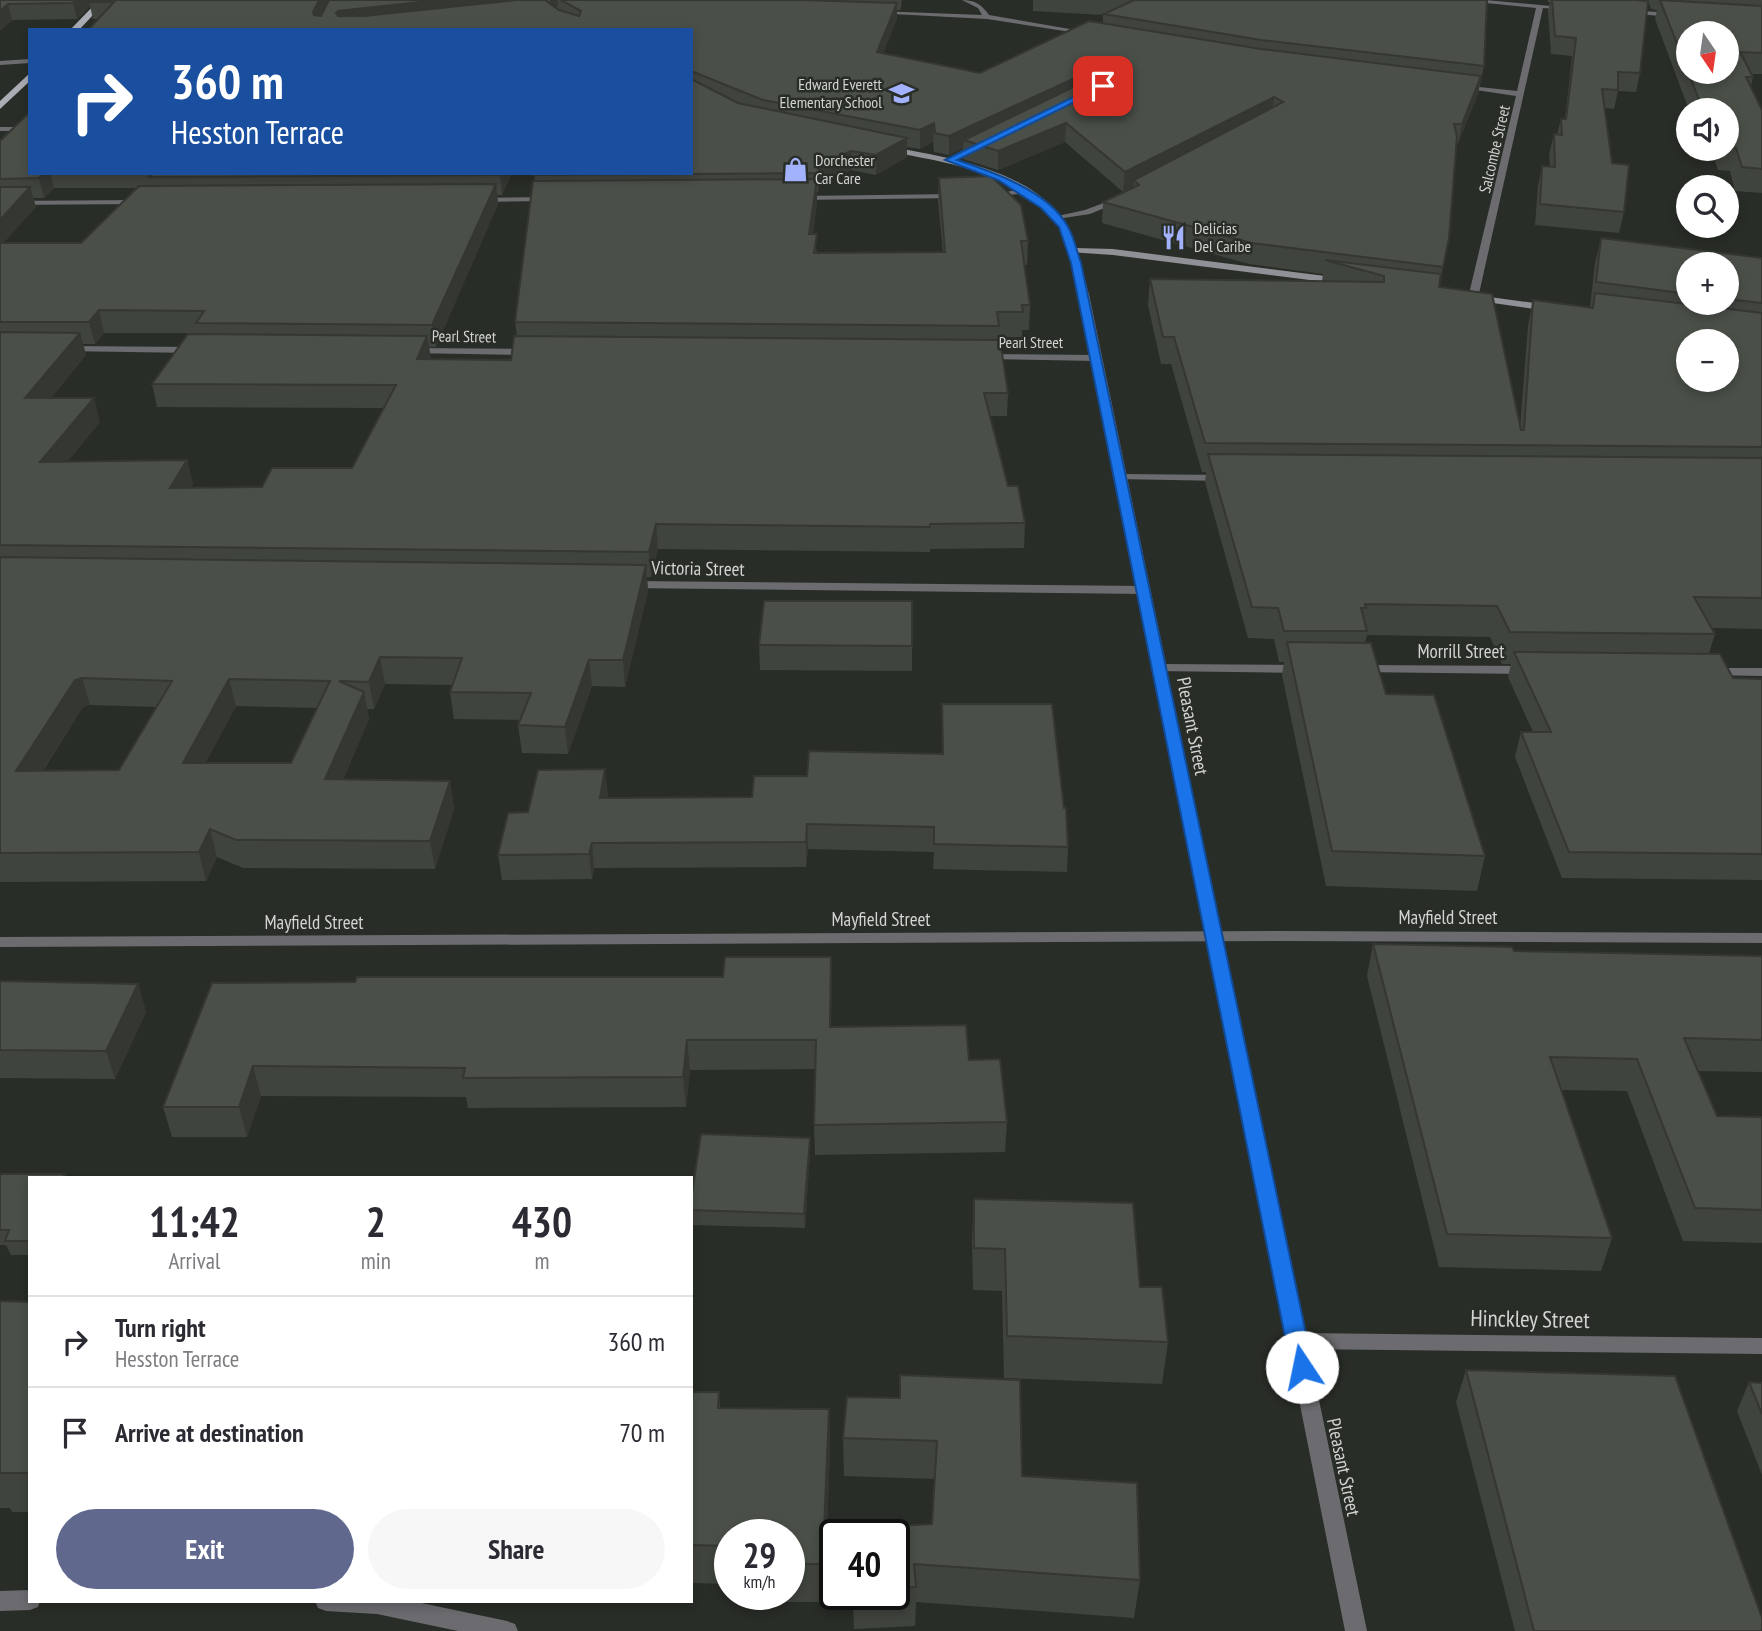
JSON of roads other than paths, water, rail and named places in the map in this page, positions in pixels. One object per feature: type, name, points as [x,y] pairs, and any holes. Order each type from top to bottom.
[{"type":"main road","points":[[76,28],[103,0]]},
{"type":"main road","points":[[0,106],[28,78]]},
{"type":"main road","name":"Pleasant Street","points":[[881,147],[949,160],[990,173],[1024,191],[1057,217],[1072,250]]},
{"type":"main road","points":[[1072,250],[1125,254],[1353,283]]},
{"type":"main road","points":[[1460,296],[1554,309]]},
{"type":"street","points":[[965,0],[980,7],[987,17]]},
{"type":"street","points":[[1459,0],[1581,9]]},
{"type":"street","name":"Salcombe Street","points":[[1474,298],[1540,6]]},
{"type":"street","points":[[1621,12],[1688,16]]},
{"type":"street","points":[[870,13],[987,17],[1098,34]]},
{"type":"street","points":[[0,63],[28,61]]},
{"type":"street","points":[[1445,85],[1521,94]]},
{"type":"street","points":[[0,129],[28,129]]},
{"type":"street","points":[[949,160],[991,139]]},
{"type":"street","points":[[791,198],[975,196],[1024,191]]},
{"type":"street","points":[[1057,217],[1094,211],[1129,196]]},
{"type":"street","points":[[464,200],[561,199]]},
{"type":"street","points":[[0,202],[147,202]]},
{"type":"street","name":"Pleasant Street","points":[[1072,250],[1121,477],[1356,1631]]},
{"type":"street","points":[[48,349],[204,350]]},
{"type":"street","name":"Pearl Street","points":[[397,351],[536,353]]},
{"type":"street","name":"Pearl Street","points":[[975,357],[1096,358]]},
{"type":"street","points":[[1121,477],[1242,478]]},
{"type":"street","name":"Victoria Street","points":[[618,585],[1144,590]]},
{"type":"street","points":[[1160,668],[1322,669]]},
{"type":"street","name":"Morrill Street","points":[[1349,669],[1542,670]]},
{"type":"street","points":[[1693,672],[1762,672]]},
{"type":"street","name":"Mayfield Street","points":[[0,942],[1214,937],[1762,938]]},
{"type":"street","name":"Hinckley Street","points":[[1297,1341],[1762,1346]]},
{"type":"street","points":[[0,1601],[28,1600]]},
{"type":"street","points":[[360,1603],[377,1604],[508,1631]]},
{"type":"place","name":"Edward Everett Elementary School","points":[[902,93]]},
{"type":"place","name":"Dorchester Car Care","points":[[795,169]]},
{"type":"place","name":"Delicias Del Caribe","points":[[1174,237]]}]
